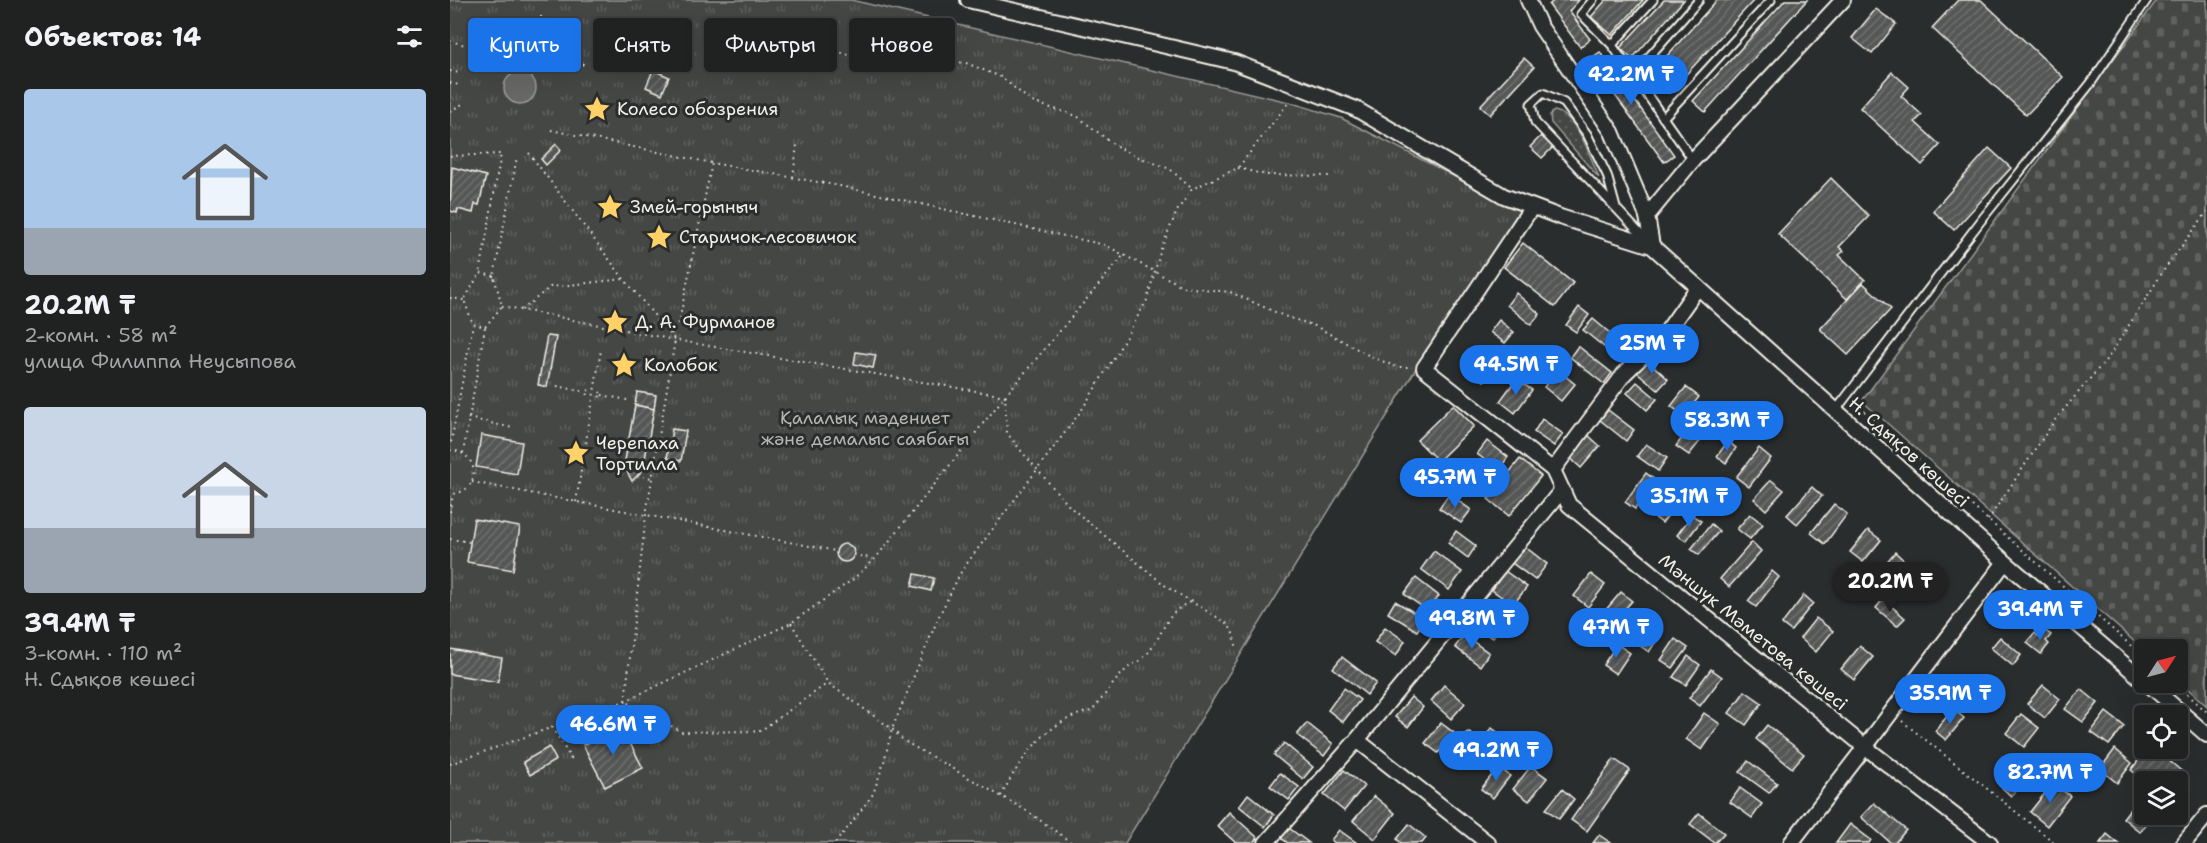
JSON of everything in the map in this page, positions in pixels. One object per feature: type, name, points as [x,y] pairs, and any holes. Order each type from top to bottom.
[{"type":"street","points":[[968,0],[1234,62],[1356,109],[1504,196],[1652,246],[1647,216],[1612,132],[1540,26],[1528,0]]},
{"type":"street","points":[[1647,216],[1693,160],[1843,0]]},
{"type":"street","points":[[1424,368],[1532,207]]},
{"type":"street","name":"Н. Сдықов көшесі","points":[[1652,246],[2005,562],[2134,673]]},
{"type":"street","points":[[1552,470],[1624,374],[1665,334],[1698,287]]},
{"type":"street","name":"Мәншүк Мәметова көшесі","points":[[1424,368],[1552,470],[1569,505],[1865,747],[1990,843]]},
{"type":"street","points":[[1266,843],[1357,740],[1562,490]]},
{"type":"street","points":[[1791,843],[2005,562]]},
{"type":"street","name":"Н. Сдықов көшесі","points":[[2158,693],[2207,735]]},
{"type":"street","points":[[1357,740],[1488,843]]},
{"type":"street","points":[[2184,843],[2207,815]]},
{"type":"lane","points":[[1593,0],[1581,14],[1612,45],[1693,160]]},
{"type":"lane","points":[[1612,45],[1653,0]]},
{"type":"lane","points":[[1633,75],[1699,0]]},
{"type":"lane","points":[[1663,118],[1771,0]]},
{"type":"lane","points":[[1836,410],[2091,82],[2147,0]]},
{"type":"lane","points":[[1616,208],[1607,175],[1587,134],[1564,103],[1543,93],[1531,105],[1535,122],[1616,208],[1652,246]]},
{"type":"path","points":[[450,41],[468,46]]},
{"type":"path","points":[[837,51],[866,60],[928,59],[966,63],[1001,77],[1032,102],[1077,116],[1113,144],[1133,155],[1170,169],[1192,189]]},
{"type":"path","points":[[450,71],[459,73]]},
{"type":"path","points":[[450,83],[459,85]]},
{"type":"path","points":[[835,843],[873,794],[892,729],[939,616],[962,570],[1081,411],[1118,351],[1147,300],[1154,272],[1177,211],[1192,189],[1238,168],[1289,102]]},
{"type":"path","points":[[450,111],[464,103]]},
{"type":"path","points":[[551,130],[840,186],[1105,245],[1184,287],[1230,292],[1284,316],[1315,326],[1397,368],[1424,368]]},
{"type":"path","points":[[793,177],[797,145]]},
{"type":"path","points":[[529,153],[624,279],[675,340],[646,515],[625,701]]},
{"type":"path","points":[[450,156],[501,154],[480,273],[464,300]]},
{"type":"path","points":[[502,306],[494,276],[517,157]]},
{"type":"path","points":[[671,334],[679,322],[712,163]]},
{"type":"path","points":[[1238,168],[1266,175],[1330,176]]},
{"type":"path","points":[[1988,520],[2055,420],[2110,355],[2164,270],[2207,212]]},
{"type":"path","points":[[450,764],[625,701],[791,623],[852,580],[875,559],[1005,396],[1124,255]]},
{"type":"path","points":[[480,273],[494,276]]},
{"type":"path","points":[[522,310],[550,287],[624,279]]},
{"type":"path","points":[[450,298],[464,300]]},
{"type":"path","points":[[450,512],[452,494],[461,493],[472,482],[473,465],[469,458],[463,453],[450,449],[473,324],[464,300]]},
{"type":"path","points":[[502,306],[675,340],[1005,396]]},
{"type":"path","points":[[463,453],[485,327],[502,306]]},
{"type":"path","points":[[473,324],[485,327]]},
{"type":"path","points":[[576,502],[601,350]]},
{"type":"path","points":[[557,386],[588,392]]},
{"type":"path","points":[[600,394],[627,400]]},
{"type":"path","points":[[1846,395],[2134,647]]},
{"type":"path","points":[[1005,396],[1007,433],[1070,507],[1092,527],[1190,602],[1225,622],[1232,630],[1237,649]]},
{"type":"path","points":[[468,418],[513,428]]},
{"type":"path","points":[[637,476],[652,478]]},
{"type":"path","points":[[472,482],[836,551]]},
{"type":"path","points":[[450,539],[470,542]]},
{"type":"path","points":[[854,555],[875,559]]},
{"type":"path","points":[[1001,796],[1013,772],[1031,748],[1058,723],[1079,713],[1092,711],[1128,668],[1143,658],[1178,608],[1190,602]]},
{"type":"path","points":[[791,623],[828,683],[892,729],[904,741],[1037,817],[1072,843]]},
{"type":"path","points":[[625,701],[682,732],[760,731],[828,683]]},
{"type":"path","points":[[2186,693],[2207,712]]},
{"type":"path","points":[[1890,711],[2055,843]]},
{"type":"path","points":[[552,727],[573,762]]},
{"type":"green space","name":"Қалалық мәдениет және демалыс саябағы","points":[[450,0],[851,0],[928,18],[849,18],[849,72],[955,72],[955,24],[1289,102],[1341,118],[1520,210],[1417,367],[1125,843],[450,843]]},
{"type":"green space","points":[[2157,0],[2207,0],[2207,706],[2188,689],[2188,639],[2134,639],[2134,641],[1862,401]]},
{"type":"green space","points":[[1554,111],[1570,120],[1576,128],[1599,178],[1551,123],[1550,115]]},
{"type":"shaded area","points":[[520,72],[531,77],[536,88],[531,99],[520,104],[509,99],[504,88],[509,77]]},
{"type":"building","points":[[1554,0],[1579,0],[1569,11],[1590,39],[1580,47],[1549,5]]},
{"type":"building","points":[[1606,0],[1643,0],[1612,35],[1591,17]]},
{"type":"building","points":[[1664,0],[1684,0],[1632,59],[1620,48]]},
{"type":"building","points":[[1717,0],[1754,0],[1669,93],[1648,77]]},
{"type":"building","points":[[1785,0],[1807,0],[1705,112],[1693,101]]},
{"type":"building","points":[[1958,0],[1981,0],[2063,77],[2026,115],[1932,28]]},
{"type":"building","points":[[1876,9],[1896,24],[1872,54],[1852,38]]},
{"type":"building","points":[[1600,52],[1674,155],[1664,162],[1589,60]]},
{"type":"building","points":[[1524,58],[1534,67],[1490,115],[1480,106]]},
{"type":"building","points":[[652,72],[669,77],[662,94],[646,87]]},
{"type":"building","points":[[1892,72],[1909,87],[1901,96],[1922,115],[1915,122],[1940,145],[1922,165],[1860,108]]},
{"type":"building","points":[[1541,136],[1553,147],[1542,158],[1530,147]]},
{"type":"building","points":[[556,144],[561,150],[546,165],[541,159]]},
{"type":"building","points":[[1989,148],[2011,168],[1954,230],[1933,211]]},
{"type":"building","points":[[452,167],[486,176],[479,205],[475,204],[473,213],[458,209],[457,213],[450,211]]},
{"type":"building","points":[[1831,178],[1869,216],[1839,247],[1844,251],[1839,255],[1865,280],[1847,299],[1778,234]]},
{"type":"building","points":[[1523,243],[1573,283],[1555,307],[1504,267]]},
{"type":"building","points":[[1863,283],[1891,309],[1848,355],[1820,329]]},
{"type":"building","points":[[1516,293],[1540,314],[1531,325],[1507,305]]},
{"type":"building","points":[[1579,307],[1589,315],[1576,332],[1566,325]]},
{"type":"building","points":[[1593,319],[1628,348],[1619,359],[1583,330]]},
{"type":"building","points":[[1499,320],[1514,332],[1505,343],[1490,332]]},
{"type":"building","points":[[547,336],[556,337],[547,387],[538,385]]},
{"type":"building","points":[[1578,346],[1612,373],[1604,384],[1570,357]]},
{"type":"building","points":[[1477,348],[1498,364],[1484,381],[1464,366]]},
{"type":"building","points":[[856,352],[876,355],[873,368],[854,364]]},
{"type":"building","points":[[1647,360],[1668,379],[1658,390],[1637,372]]},
{"type":"building","points":[[1558,370],[1575,384],[1561,401],[1544,387]]},
{"type":"building","points":[[1516,379],[1532,390],[1515,413],[1500,401]]},
{"type":"building","points":[[1637,382],[1657,399],[1647,410],[1627,393]]},
{"type":"building","points":[[1686,387],[1699,397],[1684,416],[1671,406]]},
{"type":"building","points":[[637,392],[656,395],[654,409],[635,405]]},
{"type":"building","points":[[635,405],[654,409],[643,470],[632,481],[624,466]]},
{"type":"building","points":[[1453,405],[1474,426],[1438,461],[1417,440]]},
{"type":"building","points":[[1608,410],[1634,430],[1626,441],[1600,420]]},
{"type":"building","points":[[1542,419],[1563,434],[1554,446],[1534,432]]},
{"type":"building","points":[[672,429],[686,431],[681,461],[667,458]]},
{"type":"building","points":[[1688,430],[1701,440],[1689,455],[1676,446]]},
{"type":"building","points":[[481,435],[522,442],[517,474],[476,467]]},
{"type":"building","points":[[1588,435],[1600,446],[1581,468],[1569,457]]},
{"type":"building","points":[[1487,441],[1508,457],[1499,470],[1477,454]]},
{"type":"building","points":[[1728,441],[1736,448],[1726,463],[1717,456]]},
{"type":"building","points":[[1646,444],[1667,458],[1658,471],[1637,456]]},
{"type":"building","points":[[1759,448],[1771,458],[1749,487],[1736,477]]},
{"type":"building","points":[[1520,459],[1541,476],[1509,516],[1488,499]]},
{"type":"building","points":[[1646,473],[1656,481],[1635,509],[1625,502]]},
{"type":"building","points":[[1771,480],[1784,490],[1766,510],[1754,499]]},
{"type":"building","points":[[1812,487],[1822,496],[1797,524],[1787,515]]},
{"type":"building","points":[[1671,492],[1681,499],[1662,523],[1653,516]]},
{"type":"building","points":[[1449,494],[1471,510],[1461,523],[1439,508]]},
{"type":"building","points":[[1834,504],[1847,514],[1825,544],[1811,533]]},
{"type":"building","points":[[1750,514],[1763,524],[1750,539],[1737,529]]},
{"type":"building","points":[[1692,515],[1701,521],[1686,541],[1677,535]]},
{"type":"building","points":[[474,519],[520,527],[513,570],[467,562]]},
{"type":"building","points":[[1711,524],[1719,531],[1699,555],[1691,549]]},
{"type":"building","points":[[1868,530],[1881,540],[1863,562],[1850,552]]},
{"type":"building","points":[[1456,531],[1476,546],[1468,558],[1448,543]]},
{"type":"building","points":[[1752,542],[1761,551],[1729,587],[1720,579]]},
{"type":"building","points":[[845,544],[851,547],[854,553],[851,559],[845,562],[839,559],[836,553],[839,547]]},
{"type":"building","points":[[1524,546],[1547,564],[1535,580],[1512,563]]},
{"type":"building","points":[[1434,551],[1462,572],[1449,590],[1421,569]]},
{"type":"building","points":[[1895,552],[1907,563],[1881,594],[1869,583]]},
{"type":"building","points":[[1920,564],[1935,578],[1925,589],[1910,575]]},
{"type":"building","points":[[1505,571],[1527,587],[1513,605],[1492,590]]},
{"type":"building","points":[[1772,571],[1779,577],[1756,607],[1748,601]]},
{"type":"building","points":[[915,574],[934,578],[931,591],[912,586]]},
{"type":"building","points":[[1591,574],[1605,585],[1588,607],[1574,596]]},
{"type":"building","points":[[1416,578],[1439,596],[1428,611],[1404,594]]},
{"type":"building","points":[[1621,592],[1632,601],[1603,634],[1593,625]]},
{"type":"building","points":[[1804,595],[1813,603],[1791,631],[1782,624]]},
{"type":"building","points":[[1883,599],[1905,618],[1897,626],[1876,608]]},
{"type":"building","points":[[1395,601],[1425,619],[1417,631],[1388,613]]},
{"type":"building","points":[[1485,604],[1506,620],[1492,638],[1471,623]]},
{"type":"building","points":[[1816,618],[1833,631],[1816,652],[1800,638]]},
{"type":"building","points":[[1650,622],[1663,631],[1649,652],[1636,643]]},
{"type":"building","points":[[1385,627],[1405,641],[1396,656],[1375,642]]},
{"type":"building","points":[[2043,629],[2051,635],[2046,641],[2049,644],[2041,654],[2027,643],[2035,633],[2038,636]]},
{"type":"building","points":[[1464,635],[1489,653],[1480,666],[1455,647]]},
{"type":"building","points":[[2000,637],[2021,655],[2013,666],[1991,648]]},
{"type":"building","points":[[1675,639],[1688,648],[1673,668],[1661,660]]},
{"type":"building","points":[[1617,644],[1630,653],[1616,674],[1603,665]]},
{"type":"building","points":[[1860,646],[1873,657],[1854,680],[1841,669]]},
{"type":"building","points":[[450,649],[502,658],[498,682],[450,674]]},
{"type":"building","points":[[1688,656],[1700,665],[1686,685],[1673,677]]},
{"type":"building","points":[[1342,657],[1376,683],[1367,695],[1333,668]]},
{"type":"building","points":[[1711,669],[1722,677],[1700,706],[1689,698]]},
{"type":"building","points":[[1971,677],[1994,697],[1983,709],[1960,689]]},
{"type":"building","points":[[1444,685],[1465,703],[1451,719],[1431,701]]},
{"type":"building","points":[[2043,685],[2060,699],[2045,718],[2027,704]]},
{"type":"building","points":[[1344,688],[1360,700],[1343,722],[1328,710]]},
{"type":"building","points":[[2081,689],[2098,703],[2083,722],[2065,709]]},
{"type":"building","points":[[1745,691],[1762,703],[1746,725],[1729,713]]},
{"type":"building","points":[[1411,697],[1423,707],[1408,727],[1395,717]]},
{"type":"building","points":[[1953,709],[1964,718],[1946,740],[1935,731]]},
{"type":"building","points":[[2106,712],[2124,726],[2109,745],[2091,732]]},
{"type":"building","points":[[1704,713],[1720,724],[1702,750],[1686,739]]},
{"type":"building","points":[[2021,714],[2039,728],[2024,747],[2006,733]]},
{"type":"building","points":[[1307,723],[1333,744],[1324,756],[1297,735]]},
{"type":"building","points":[[1441,723],[1454,733],[1438,753],[1425,743]]},
{"type":"building","points":[[1767,725],[1804,754],[1792,768],[1756,739]]},
{"type":"building","points":[[621,726],[643,768],[605,787],[583,745]]},
{"type":"building","points":[[1492,728],[1505,738],[1489,758],[1476,747]]},
{"type":"building","points":[[1468,732],[1477,739],[1459,764],[1450,758]]},
{"type":"building","points":[[1284,743],[1313,767],[1303,779],[1274,755]]},
{"type":"building","points":[[549,747],[556,760],[530,775],[523,762]]},
{"type":"building","points":[[2115,749],[2132,763],[2117,783],[2100,769]]},
{"type":"building","points":[[1614,759],[1630,770],[1587,831],[1571,820]]},
{"type":"building","points":[[2140,759],[2167,759],[2181,771],[2134,772],[2131,770]]},
{"type":"building","points":[[2025,760],[2036,771],[2011,796],[2000,786]]},
{"type":"building","points":[[1748,761],[1777,783],[1769,793],[1740,772]]},
{"type":"building","points":[[1531,766],[1547,778],[1529,801],[1513,789]]},
{"type":"building","points":[[1498,767],[1510,776],[1493,798],[1481,789]]},
{"type":"building","points":[[1344,770],[1364,786],[1344,811],[1324,795]]},
{"type":"building","points":[[1280,773],[1299,787],[1289,800],[1270,786]]},
{"type":"building","points":[[2053,783],[2070,796],[2047,826],[2030,812]]},
{"type":"building","points":[[1740,788],[1762,804],[1752,818],[1730,802]]},
{"type":"building","points":[[1562,789],[1574,799],[1559,819],[1546,809]]},
{"type":"building","points":[[1248,794],[1274,815],[1265,827],[1239,806]]},
{"type":"building","points":[[1374,796],[1395,813],[1375,839],[1353,821]]},
{"type":"building","points":[[1874,803],[1906,830],[1895,843],[1891,843],[1861,817]]},
{"type":"building","points":[[2134,804],[2134,825],[2145,825],[2140,832],[2123,818]]},
{"type":"building","points":[[1229,812],[1258,838],[1253,843],[1236,843],[1217,826]]},
{"type":"building","points":[[1699,813],[1724,833],[1715,843],[1690,824]]},
{"type":"building","points":[[1409,824],[1426,838],[1422,843],[1401,843],[1397,839]]},
{"type":"building","points":[[1850,824],[1871,840],[1869,843],[1836,843]]},
{"type":"building","points":[[1289,828],[1309,843],[1288,843],[1281,838]]},
{"type":"building","points":[[1339,830],[1357,843],[1335,843],[1331,840]]},
{"type":"building","points":[[2107,834],[2118,843],[2100,843]]},
{"type":"building","points":[[1599,835],[1611,843],[1593,843]]},
{"type":"place","name":"Колесо обозрения","points":[[597,109]]},
{"type":"place","name":"Змей-горыныч","points":[[610,207]]},
{"type":"place","name":"Старичок-лесовичок","points":[[659,237]]},
{"type":"place","name":"Д. А. Фурманов","points":[[615,322]]},
{"type":"place","name":"Колобок","points":[[624,365]]},
{"type":"place","name":"Черепаха Тортилла","points":[[576,453]]}]
